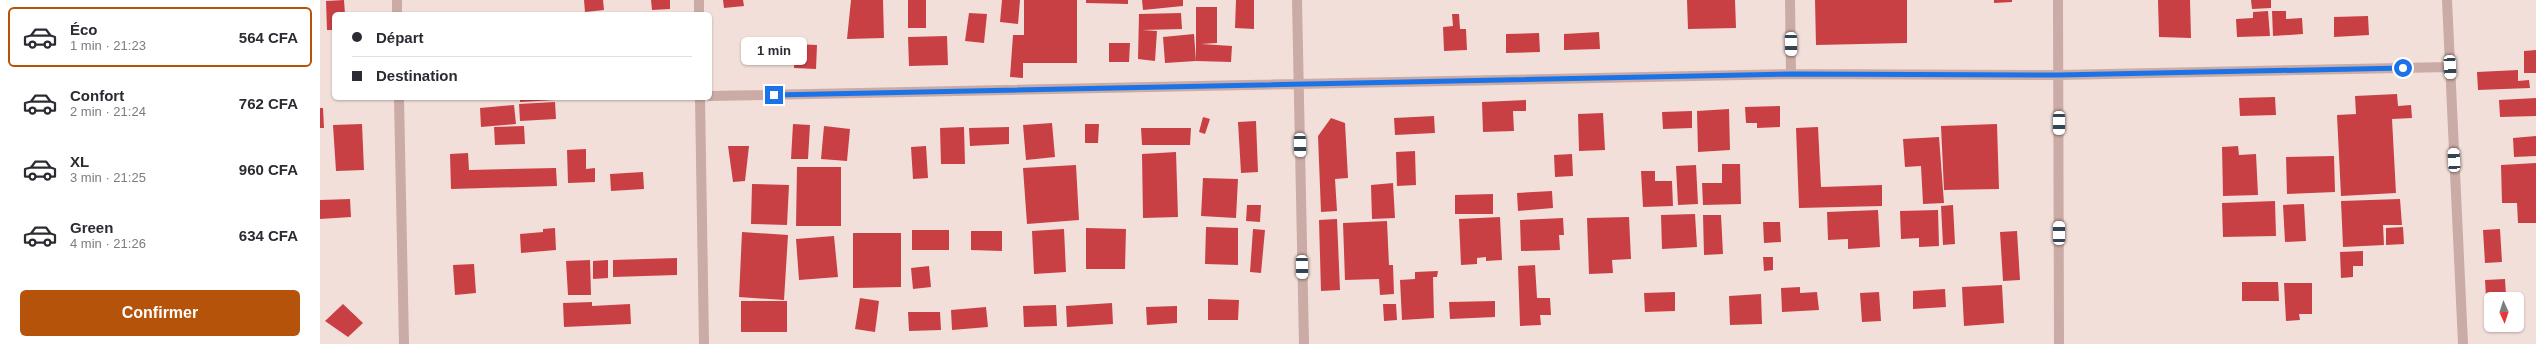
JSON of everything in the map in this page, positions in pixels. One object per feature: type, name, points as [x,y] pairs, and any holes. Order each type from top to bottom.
[{"type":"street","points":[[397,0],[397,12]]},
{"type":"street","points":[[699,0],[699,12]]},
{"type":"street","points":[[1297,0],[1304,344]]},
{"type":"street","points":[[1790,0],[1791,74]]},
{"type":"street","points":[[2058,0],[2059,344]]},
{"type":"street","points":[[2447,0],[2464,344]]},
{"type":"street","points":[[712,96],[1791,74],[2059,75],[2450,67]]},
{"type":"street","points":[[399,100],[404,344]]},
{"type":"street","points":[[700,100],[704,344]]},
{"type":"building","points":[[344,0],[345,12],[332,12],[332,30],[327,30],[326,1]]},
{"type":"building","points":[[584,0],[603,0],[604,10],[585,12]]},
{"type":"building","points":[[651,0],[670,0],[670,9],[652,10]]},
{"type":"building","points":[[723,0],[743,0],[744,6],[724,8]]},
{"type":"building","points":[[851,0],[883,0],[884,38],[847,39]]},
{"type":"building","points":[[908,0],[926,0],[926,28],[908,28]]},
{"type":"building","points":[[1002,0],[1020,0],[1018,24],[1000,22]]},
{"type":"building","points":[[1024,0],[1077,0],[1077,63],[1023,63],[1023,78],[1010,77],[1013,35],[1024,35]]},
{"type":"building","points":[[1086,0],[1128,0],[1128,4],[1086,3]]},
{"type":"building","points":[[1142,0],[1183,0],[1183,6],[1143,10]]},
{"type":"building","points":[[1236,0],[1254,0],[1254,29],[1235,28]]},
{"type":"building","points":[[1687,0],[1735,0],[1736,28],[1688,29]]},
{"type":"building","points":[[1815,0],[1907,0],[1907,43],[1816,45]]},
{"type":"building","points":[[1994,0],[2012,0],[2012,2],[1994,3]]},
{"type":"building","points":[[2158,0],[2190,0],[2191,38],[2159,37]]},
{"type":"building","points":[[2251,0],[2271,0],[2271,8],[2252,9]]},
{"type":"building","points":[[1196,7],[1217,7],[1217,43],[1201,44],[1232,46],[1231,62],[1196,61]]},
{"type":"building","points":[[2268,11],[2270,36],[2237,37],[2236,19],[2253,18],[2253,12]]},
{"type":"building","points":[[2272,11],[2286,11],[2286,19],[2302,18],[2303,34],[2273,36]]},
{"type":"building","points":[[969,13],[987,14],[984,43],[965,41]]},
{"type":"building","points":[[1181,13],[1182,29],[1142,30],[1157,31],[1155,61],[1138,59],[1139,14]]},
{"type":"building","points":[[1452,14],[1459,14],[1460,29],[1466,29],[1467,50],[1444,51],[1443,27],[1453,26]]},
{"type":"building","points":[[2368,16],[2369,35],[2334,37],[2334,17]]},
{"type":"building","points":[[1599,32],[1600,49],[1564,50],[1564,34]]},
{"type":"building","points":[[1539,33],[1540,52],[1506,53],[1506,34]]},
{"type":"building","points":[[1194,34],[1196,61],[1165,63],[1163,37]]},
{"type":"building","points":[[947,36],[948,65],[909,66],[908,37]]},
{"type":"building","points":[[1109,43],[1130,43],[1129,62],[1109,62]]},
{"type":"building","points":[[795,44],[817,45],[816,69],[794,68]]},
{"type":"building","points":[[2536,50],[2536,73],[2524,73],[2524,51]]},
{"type":"building","points":[[2518,70],[2518,81],[2529,80],[2530,88],[2478,90],[2477,72]]},
{"type":"building","points":[[2397,94],[2398,106],[2411,105],[2412,118],[2392,119],[2396,193],[2341,196],[2337,115],[2356,114],[2355,96]]},
{"type":"building","points":[[2275,97],[2276,115],[2240,116],[2239,98]]},
{"type":"building","points":[[2536,98],[2536,116],[2500,117],[2499,100]]},
{"type":"building","points":[[520,100],[556,100],[520,102]]},
{"type":"building","points":[[1526,100],[1526,111],[1513,111],[1514,131],[1483,132],[1482,102]]},
{"type":"building","points":[[555,102],[556,119],[520,121],[519,104]]},
{"type":"building","points":[[514,105],[516,124],[481,127],[480,108]]},
{"type":"building","points":[[1780,106],[1780,127],[1757,128],[1757,123],[1746,123],[1745,107]]},
{"type":"building","points":[[320,108],[323,108],[324,128],[320,128]]},
{"type":"building","points":[[1729,109],[1730,150],[1698,152],[1697,111]]},
{"type":"building","points":[[1692,111],[1692,128],[1663,129],[1662,112]]},
{"type":"building","points":[[1603,113],[1605,150],[1579,151],[1578,114]]},
{"type":"building","points":[[1434,116],[1435,133],[1395,135],[1394,118]]},
{"type":"building","points":[[1203,117],[1210,119],[1205,134],[1199,132]]},
{"type":"building","points":[[1331,118],[1345,123],[1348,178],[1335,179],[1337,211],[1321,212],[1318,136]]},
{"type":"building","points":[[1256,121],[1258,172],[1241,173],[1238,122]]},
{"type":"building","points":[[1052,123],[1055,157],[1026,160],[1023,125]]},
{"type":"building","points":[[362,124],[364,170],[336,171],[333,125]]},
{"type":"building","points":[[793,124],[810,125],[808,159],[791,159]]},
{"type":"building","points":[[1085,124],[1099,124],[1098,143],[1085,143]]},
{"type":"building","points":[[1997,124],[1999,189],[1944,190],[1941,126]]},
{"type":"building","points":[[524,126],[525,144],[495,145],[494,127]]},
{"type":"building","points":[[824,126],[850,129],[847,161],[821,159]]},
{"type":"building","points":[[964,127],[965,164],[941,164],[940,128]]},
{"type":"building","points":[[1009,127],[1009,144],[970,146],[969,128]]},
{"type":"building","points":[[1818,127],[1821,187],[1882,185],[1882,206],[1799,208],[1796,128]]},
{"type":"building","points":[[1141,128],[1191,128],[1190,145],[1142,145]]},
{"type":"building","points":[[2536,136],[2536,156],[2514,157],[2513,138]]},
{"type":"building","points":[[1939,137],[1944,203],[1923,204],[1921,166],[1905,167],[1903,139]]},
{"type":"building","points":[[728,146],[749,146],[745,181],[733,182]]},
{"type":"building","points":[[926,146],[928,178],[913,179],[911,147]]},
{"type":"building","points":[[2238,146],[2239,155],[2256,154],[2258,195],[2223,196],[2222,147]]},
{"type":"building","points":[[586,149],[586,169],[595,168],[595,182],[568,183],[567,150]]},
{"type":"building","points":[[1415,151],[1416,185],[1397,186],[1396,152]]},
{"type":"building","points":[[1176,152],[1178,217],[1143,218],[1142,154]]},
{"type":"building","points":[[468,153],[469,170],[556,168],[557,186],[451,189],[450,154]]},
{"type":"building","points":[[1572,154],[1573,176],[1555,177],[1554,155]]},
{"type":"building","points":[[2334,156],[2335,192],[2287,194],[2286,157]]},
{"type":"building","points":[[2536,163],[2536,223],[2518,223],[2517,203],[2502,203],[2501,165]]},
{"type":"building","points":[[1722,164],[1740,164],[1741,204],[1703,205],[1702,183],[1722,183]]},
{"type":"building","points":[[1076,165],[1079,220],[1027,224],[1023,168]]},
{"type":"building","points":[[1696,165],[1698,204],[1678,205],[1676,166]]},
{"type":"building","points":[[797,167],[841,167],[841,226],[796,226]]},
{"type":"building","points":[[1641,171],[1655,171],[1655,181],[1672,181],[1673,206],[1643,207]]},
{"type":"building","points":[[643,172],[644,189],[611,191],[610,174]]},
{"type":"building","points":[[1203,178],[1238,179],[1236,218],[1201,216]]},
{"type":"building","points":[[1393,183],[1395,218],[1372,219],[1371,185]]},
{"type":"building","points":[[752,184],[789,185],[787,225],[751,224]]},
{"type":"building","points":[[1552,191],[1553,208],[1518,211],[1517,193]]},
{"type":"building","points":[[1493,194],[1493,214],[1455,214],[1455,195]]},
{"type":"building","points":[[350,199],[351,217],[320,219],[320,200]]},
{"type":"building","points":[[2400,199],[2402,225],[2383,225],[2384,245],[2343,247],[2341,201]]},
{"type":"building","points":[[2275,201],[2276,236],[2223,237],[2222,203]]},
{"type":"building","points":[[2304,204],[2306,241],[2285,242],[2283,205]]},
{"type":"building","points":[[1247,205],[1261,205],[1260,222],[1246,221]]},
{"type":"building","points":[[1953,205],[1955,244],[1943,245],[1941,206]]},
{"type":"building","points":[[1878,210],[1880,247],[1848,249],[1848,239],[1828,240],[1827,212]]},
{"type":"building","points":[[1938,210],[1939,246],[1919,247],[1919,238],[1901,239],[1900,211]]},
{"type":"building","points":[[1695,214],[1697,247],[1662,249],[1661,215]]},
{"type":"building","points":[[1703,215],[1721,215],[1723,254],[1704,255]]},
{"type":"building","points":[[1500,217],[1502,260],[1486,261],[1486,257],[1477,258],[1477,264],[1461,265],[1459,219]]},
{"type":"building","points":[[1629,217],[1631,259],[1612,260],[1613,273],[1589,274],[1587,218]]},
{"type":"building","points":[[1563,218],[1564,235],[1559,235],[1560,250],[1521,251],[1520,220]]},
{"type":"building","points":[[1337,219],[1340,290],[1321,291],[1319,220]]},
{"type":"building","points":[[1387,221],[1389,265],[1393,265],[1394,294],[1380,295],[1379,279],[1345,280],[1343,223]]},
{"type":"building","points":[[1763,222],[1780,222],[1781,242],[1764,243]]},
{"type":"building","points":[[1206,227],[1238,228],[1238,265],[1205,264]]},
{"type":"building","points":[[2403,227],[2404,244],[2386,245],[2386,228]]},
{"type":"building","points":[[555,228],[556,250],[521,253],[520,234],[543,232],[543,229]]},
{"type":"building","points":[[1086,228],[1126,229],[1125,269],[1086,269]]},
{"type":"building","points":[[1064,229],[1066,272],[1034,274],[1032,231]]},
{"type":"building","points":[[1253,229],[1265,230],[1261,273],[1250,272]]},
{"type":"building","points":[[2500,229],[2502,262],[2485,263],[2483,230]]},
{"type":"building","points":[[912,230],[949,230],[949,250],[912,250]]},
{"type":"building","points":[[971,231],[1002,231],[1002,251],[971,250]]},
{"type":"building","points":[[2017,231],[2020,280],[2003,281],[2000,232]]},
{"type":"building","points":[[742,232],[788,235],[784,300],[739,297]]},
{"type":"building","points":[[853,233],[901,233],[901,287],[853,288]]},
{"type":"building","points":[[834,236],[838,277],[799,280],[796,239]]},
{"type":"building","points":[[2363,251],[2363,266],[2353,266],[2353,277],[2341,278],[2340,252]]},
{"type":"building","points":[[1763,257],[1773,257],[1773,270],[1764,271]]},
{"type":"building","points":[[677,258],[677,275],[613,277],[613,260]]},
{"type":"building","points":[[590,260],[591,295],[568,295],[566,261]]},
{"type":"building","points":[[608,260],[608,278],[593,279],[593,261]]},
{"type":"building","points":[[474,264],[476,293],[455,295],[453,265]]},
{"type":"building","points":[[1535,265],[1537,298],[1550,298],[1551,315],[1540,315],[1541,325],[1520,326],[1518,266]]},
{"type":"building","points":[[929,266],[931,287],[913,289],[911,268]]},
{"type":"building","points":[[1438,271],[1437,277],[1433,277],[1434,318],[1402,320],[1400,280],[1415,279],[1415,272]]},
{"type":"building","points":[[2505,279],[2506,292],[2486,292],[2485,280]]},
{"type":"building","points":[[2242,282],[2278,282],[2279,301],[2242,301]]},
{"type":"building","points":[[2284,283],[2312,283],[2312,314],[2299,314],[2300,320],[2286,321]]},
{"type":"building","points":[[2002,285],[2004,323],[1964,326],[1962,287]]},
{"type":"building","points":[[1800,287],[1800,293],[1817,292],[1819,310],[1782,312],[1781,288]]},
{"type":"building","points":[[1945,289],[1946,307],[1913,309],[1913,291]]},
{"type":"building","points":[[1675,292],[1675,311],[1645,312],[1644,293]]},
{"type":"building","points":[[1879,292],[1881,321],[1862,322],[1860,293]]},
{"type":"building","points":[[1761,294],[1762,324],[1730,325],[1729,296]]},
{"type":"building","points":[[860,298],[879,301],[875,332],[855,329]]},
{"type":"building","points":[[1208,299],[1239,300],[1238,320],[1208,320]]},
{"type":"building","points":[[741,301],[787,301],[787,332],[741,332]]},
{"type":"building","points":[[1495,301],[1495,317],[1450,319],[1449,302]]},
{"type":"building","points":[[592,302],[592,306],[630,304],[631,324],[564,327],[563,303]]},
{"type":"building","points":[[1112,303],[1113,324],[1067,327],[1066,306]]},
{"type":"building","points":[[343,304],[363,323],[348,337],[325,321]]},
{"type":"building","points":[[1383,304],[1396,304],[1397,320],[1384,321]]},
{"type":"building","points":[[1056,305],[1057,326],[1024,327],[1023,306]]},
{"type":"building","points":[[1177,306],[1177,323],[1147,325],[1146,307]]},
{"type":"building","points":[[986,307],[988,327],[952,330],[951,310]]},
{"type":"building","points":[[908,312],[940,312],[941,330],[909,331]]},
{"type":"route","points":[[774,95],[1791,74],[2059,75],[2403,68]]}]
